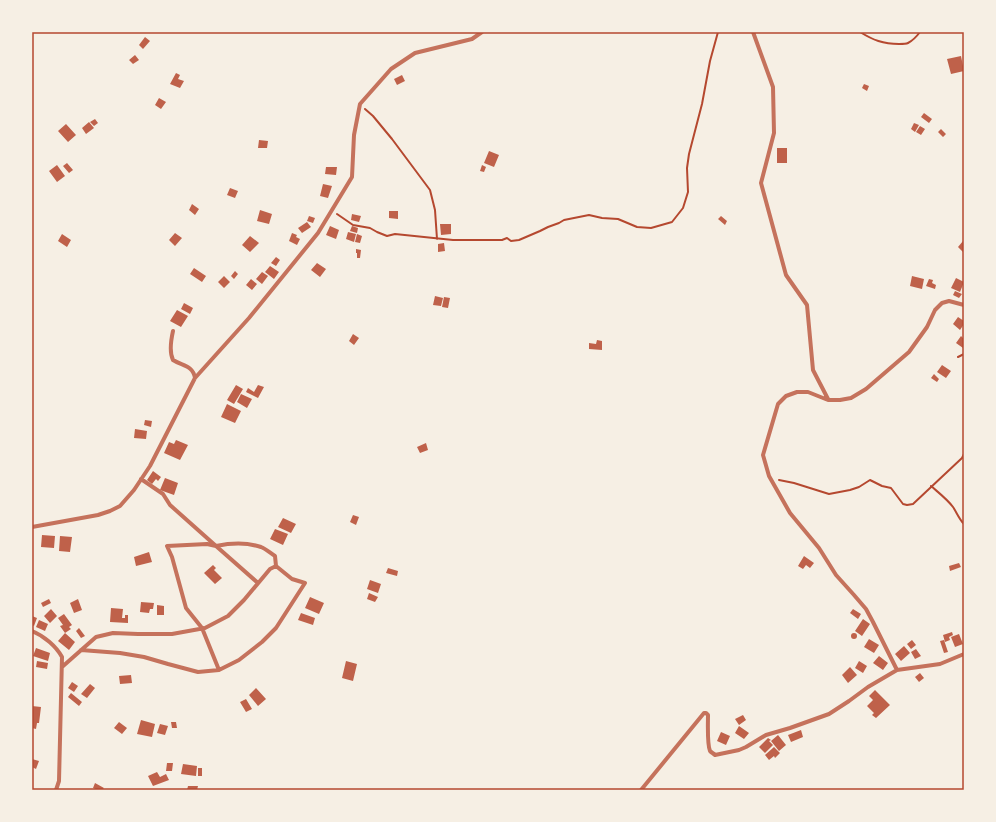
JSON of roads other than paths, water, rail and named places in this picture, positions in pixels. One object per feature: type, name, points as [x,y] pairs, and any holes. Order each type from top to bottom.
[{"type":"street","points":[[32,527],[98,515],[120,506],[134,490],[150,466],[195,378],[254,312],[318,233],[332,211],[352,177],[354,135],[360,104],[391,69],[415,53],[472,39],[482,32]]},
{"type":"street","points":[[753,32],[773,87],[774,133],[762,183],[786,275],[807,305],[813,370],[828,400]]},
{"type":"street","points":[[897,670],[866,609],[836,575],[819,548],[790,513],[769,476],[763,455],[778,404],[786,396],[797,392],[808,392],[828,400],[851,398],[866,389],[909,352],[927,327],[935,310],[942,303],[949,301],[964,305]]},
{"type":"street","points":[[173,331],[170,356],[172,360],[192,369],[195,373],[195,378]]},
{"type":"street","points":[[141,479],[163,494],[170,505],[258,583]]},
{"type":"street","points":[[81,650],[120,653],[144,657],[198,672],[219,670],[238,660],[262,642],[276,628],[305,583],[292,579],[276,566],[275,556],[262,547],[241,543],[228,543],[216,546],[207,544],[167,546],[172,557],[186,608],[202,628],[219,670]]},
{"type":"street","points":[[62,667],[96,637],[113,633],[172,634],[205,628],[228,616],[244,600],[270,569],[276,566]]},
{"type":"street","points":[[32,631],[58,649],[62,657],[59,774],[56,790]]},
{"type":"street","points":[[642,790],[704,713],[708,715],[711,753],[715,755],[739,750],[766,735],[829,714],[868,687],[897,670],[940,664],[964,654]]}]
